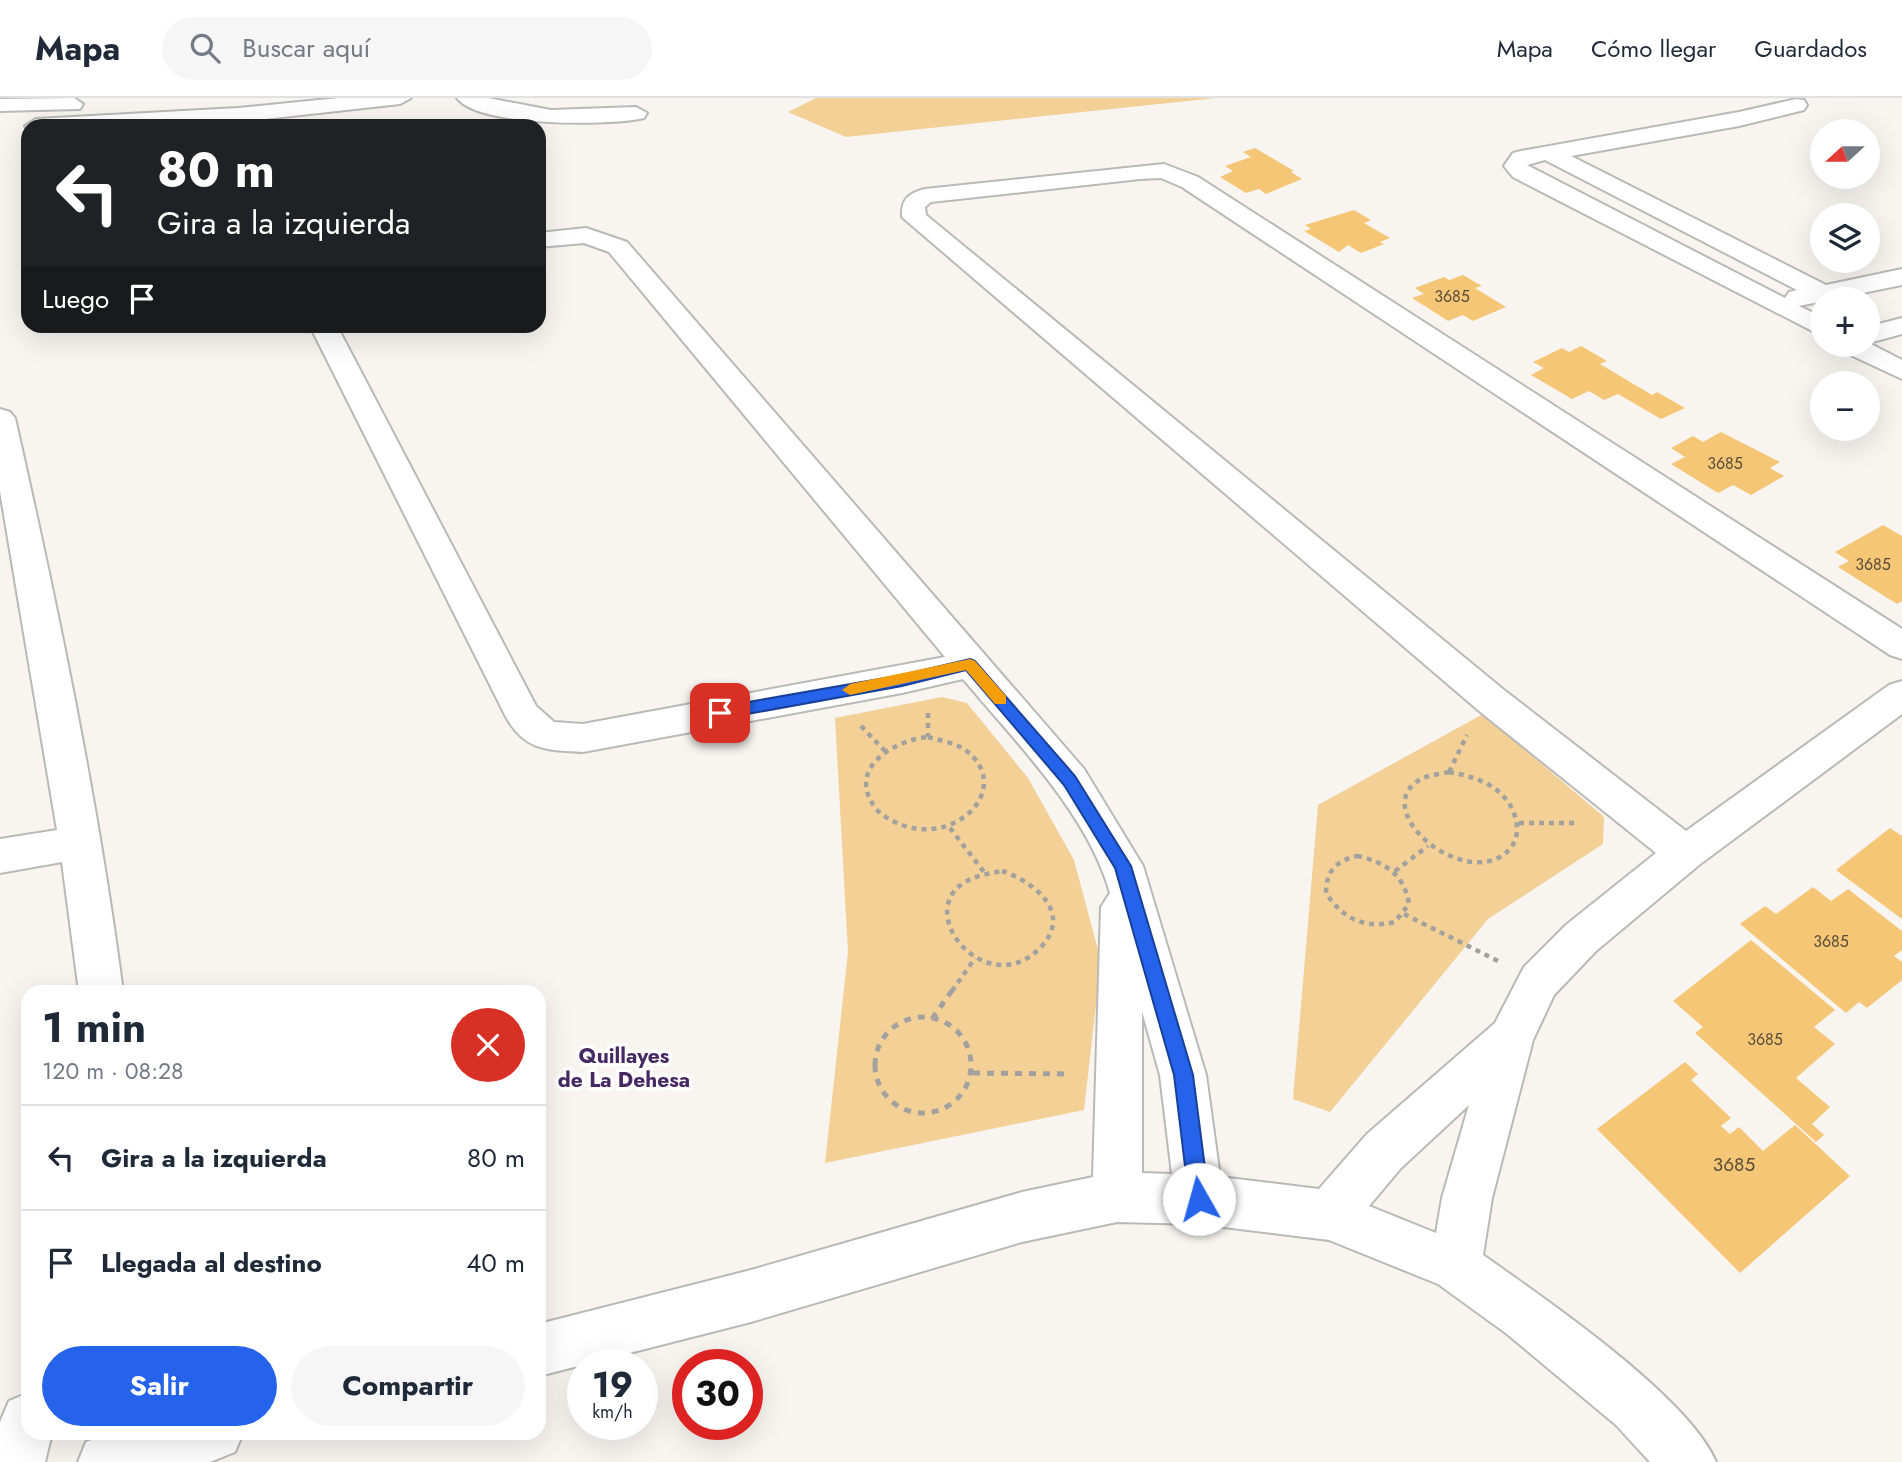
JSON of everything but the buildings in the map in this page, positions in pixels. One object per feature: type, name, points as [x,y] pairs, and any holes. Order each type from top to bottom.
[{"type":"street","points":[[0,105],[179,103],[245,98]]},
{"type":"street","points":[[165,119],[238,115],[400,98]]},
{"type":"street","points":[[468,98],[513,112],[557,117],[636,113]]},
{"type":"street","points":[[1796,105],[1739,119],[1521,158],[1515,166],[1521,172],[1810,322]]},
{"type":"street","points":[[1548,153],[1810,287]]},
{"type":"street","points":[[1685,853],[1491,700],[946,244],[914,217],[913,204],[925,196],[1140,172],[1164,171],[1190,182],[1902,646]]},
{"type":"street","points":[[546,239],[586,234],[618,247],[1070,780],[1123,866],[1183,1075],[1199,1199]]},
{"type":"street","points":[[1852,287],[1902,277]]},
{"type":"street","points":[[1775,303],[1810,296]]},
{"type":"street","points":[[1880,332],[1902,326]]},
{"type":"street","points":[[327,333],[523,715],[545,736],[583,738],[902,680],[970,664]]},
{"type":"street","points":[[1875,357],[1902,371]]},
{"type":"street","points":[[0,418],[12,523],[80,842],[100,985]]},
{"type":"street","points":[[1456,1266],[1467,1198],[1511,1038],[1539,981],[1581,938],[1685,853],[1902,695]]},
{"type":"street","points":[[0,856],[80,842]]},
{"type":"street","points":[[1117,1197],[1123,866]]},
{"type":"street","points":[[1329,1215],[1384,1151],[1511,1038]]},
{"type":"street","points":[[546,1348],[751,1296],[1022,1217],[1117,1197],[1199,1199],[1329,1215],[1456,1266],[1525,1316],[1635,1406],[1688,1462]]},
{"type":"street","points":[[17,1462],[23,1440]]},
{"type":"street","points":[[106,1462],[176,1440]]},
{"type":"path","points":[[928,737],[964,747],[977,759],[985,774],[982,797],[967,818],[950,828],[911,830],[893,824],[879,814],[869,800],[866,785],[869,770],[878,756],[900,742],[928,737]]},
{"type":"path","points":[[1432,774],[1468,775],[1487,783],[1502,794],[1513,808],[1518,823],[1518,837],[1511,849],[1499,858],[1483,862],[1455,858],[1428,846],[1406,818],[1404,804],[1408,791],[1418,780],[1432,774]]},
{"type":"path","points":[[950,828],[984,872]]},
{"type":"path","points":[[1395,871],[1428,846]]},
{"type":"path","points":[[1370,858],[1395,871],[1404,882],[1409,904],[1404,914],[1395,922],[1369,926],[1342,915],[1326,893],[1328,872],[1345,859],[1370,858]]},
{"type":"path","points":[[1002,871],[1034,883],[1045,894],[1051,908],[1052,923],[1048,937],[1039,950],[1026,959],[1009,964],[975,958],[960,948],[949,934],[945,919],[947,903],[955,889],[984,872],[1002,871]]},
{"type":"path","points":[[1404,914],[1539,981]]},
{"type":"path","points":[[932,1019],[975,958]]},
{"type":"path","points":[[932,1019],[960,1032],[973,1059],[973,1073],[967,1089],[955,1101],[939,1110],[923,1112],[905,1109],[890,1101],[879,1089],[873,1073],[873,1057],[879,1042],[902,1022],[932,1019]]},
{"type":"path","points":[[973,1073],[1119,1074]]},
{"type":"shaded area","points":[[816,98],[1216,98],[846,137],[788,112]]},
{"type":"shaded area","points":[[942,697],[967,703],[1028,778],[1074,860],[1101,961],[1084,1110],[825,1163],[848,952],[835,718]]},
{"type":"shaded area","points":[[1483,714],[1604,817],[1603,844],[1488,919],[1330,1112],[1293,1099],[1318,805]]},
{"type":"slow traffic","points":[[850,690],[970,664],[1001,700]]},
{"type":"district","name":"Quillayes de La Dehesa","points":[[624,1068]]},
{"type":"route","points":[[720,713],[902,680],[970,664],[1070,780],[1123,866],[1183,1075],[1199,1199]]}]
